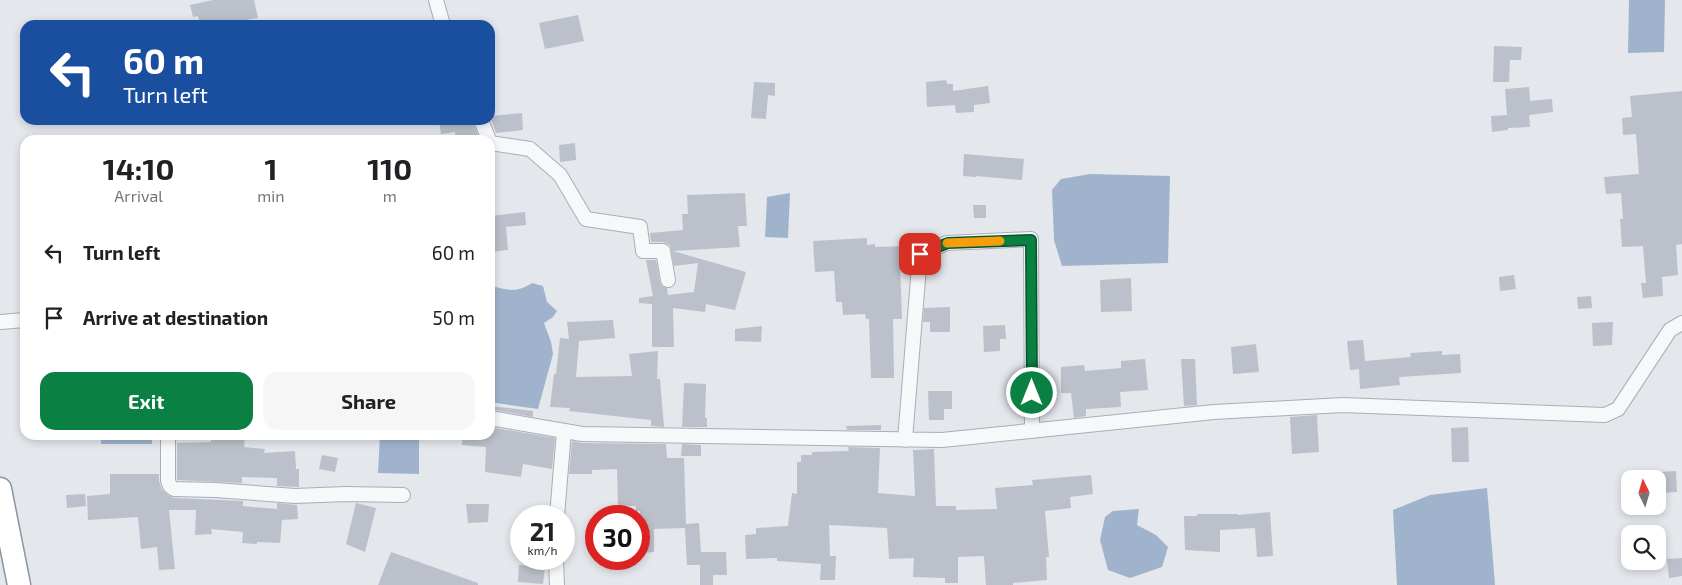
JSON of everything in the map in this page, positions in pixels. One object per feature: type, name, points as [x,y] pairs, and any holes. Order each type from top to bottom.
[{"type":"highway","points":[[0,489],[19,585]]},
{"type":"street","points":[[436,0],[442,20]]},
{"type":"street","points":[[495,142],[530,149],[560,174],[586,219],[640,227],[643,251],[663,251],[668,280]]},
{"type":"street","points":[[905,440],[920,254],[948,243],[1031,240],[1032,431]]},
{"type":"street","points":[[0,322],[20,320]]},
{"type":"street","points":[[495,419],[582,434],[942,440],[1214,412],[1343,405],[1605,415],[1618,409],[1670,330],[1682,323]]},
{"type":"street","points":[[558,505],[564,431]]},
{"type":"street","points":[[168,440],[168,481],[174,489],[295,496],[346,494],[403,495]]},
{"type":"street","points":[[556,570],[556,585]]},
{"type":"water","points":[[1629,0],[1665,0],[1664,52],[1628,53]]},
{"type":"water","points":[[1090,174],[1170,176],[1168,263],[1062,266],[1054,240],[1052,190],[1061,179]]},
{"type":"water","points":[[790,193],[788,238],[765,237],[767,197]]},
{"type":"water","points":[[532,283],[543,286],[547,302],[557,311],[553,317],[544,323],[553,354],[538,409],[495,403],[495,287],[509,290]]},
{"type":"water","points":[[101,440],[152,440],[152,444],[101,444]]},
{"type":"water","points":[[380,440],[419,440],[419,474],[378,473]]},
{"type":"water","points":[[1487,488],[1495,585],[1397,585],[1393,510],[1430,495]]},
{"type":"water","points":[[1139,509],[1137,525],[1156,535],[1168,547],[1162,567],[1130,578],[1108,570],[1100,540],[1105,517],[1113,511]]},
{"type":"building","points":[[213,0],[254,0],[258,18],[247,20],[199,20],[198,16],[193,17],[190,5]]},
{"type":"building","points":[[578,15],[584,41],[545,49],[539,23]]},
{"type":"building","points":[[1494,46],[1522,47],[1521,60],[1510,60],[1509,82],[1493,82]]},
{"type":"building","points":[[946,80],[947,84],[953,84],[953,91],[988,86],[990,103],[974,105],[974,112],[956,113],[955,105],[927,107],[926,82]]},
{"type":"building","points":[[754,82],[775,83],[775,96],[768,95],[766,119],[751,118]]},
{"type":"building","points":[[1529,87],[1530,101],[1552,99],[1553,112],[1529,115],[1530,127],[1508,128],[1508,130],[1492,132],[1491,116],[1507,115],[1505,89]]},
{"type":"building","points":[[1682,91],[1682,244],[1676,245],[1678,275],[1662,277],[1663,296],[1643,298],[1641,283],[1646,283],[1643,246],[1622,247],[1620,219],[1623,219],[1621,193],[1606,194],[1604,177],[1639,174],[1636,134],[1623,135],[1622,118],[1632,117],[1630,96]]},
{"type":"building","points":[[522,113],[523,130],[496,133],[493,125],[495,125],[495,116]]},
{"type":"building","points":[[440,125],[474,125],[478,135],[455,135],[455,132],[441,134]]},
{"type":"building","points":[[575,143],[576,160],[560,162],[559,145]]},
{"type":"building","points":[[964,154],[1024,159],[1022,180],[963,176]]},
{"type":"building","points":[[745,193],[747,226],[738,226],[740,247],[673,251],[746,272],[735,310],[706,304],[705,312],[673,308],[674,347],[652,347],[652,304],[639,303],[639,298],[653,296],[646,260],[656,260],[660,282],[662,286],[667,288],[668,295],[694,292],[698,263],[674,266],[670,245],[663,242],[651,242],[650,233],[683,230],[682,214],[688,214],[687,195]]},
{"type":"building","points":[[973,205],[986,205],[986,218],[974,218]]},
{"type":"building","points":[[525,212],[526,225],[506,227],[508,250],[495,251],[495,215]]},
{"type":"building","points":[[867,238],[867,245],[875,244],[875,247],[911,246],[911,262],[900,262],[902,319],[893,319],[894,378],[871,378],[869,319],[866,319],[865,314],[843,315],[842,302],[836,302],[834,271],[815,272],[813,241]]},
{"type":"building","points":[[1514,275],[1516,289],[1500,291],[1499,277]]},
{"type":"building","points":[[1131,278],[1132,311],[1101,312],[1100,280]]},
{"type":"building","points":[[1591,296],[1592,308],[1578,309],[1577,297]]},
{"type":"building","points":[[950,307],[950,332],[930,332],[930,322],[923,322],[924,308]]},
{"type":"building","points":[[613,320],[615,338],[579,341],[576,377],[632,376],[629,354],[658,351],[657,379],[660,379],[664,427],[651,426],[651,420],[569,411],[570,408],[550,407],[560,338],[569,339],[567,322]]},
{"type":"building","points":[[1613,322],[1612,345],[1593,346],[1592,323]]},
{"type":"building","points":[[1005,325],[1006,339],[1000,339],[1000,351],[984,352],[983,326]]},
{"type":"building","points":[[762,326],[761,342],[735,341],[735,329]]},
{"type":"building","points":[[1363,340],[1365,361],[1411,357],[1410,353],[1442,351],[1442,355],[1460,354],[1461,373],[1399,377],[1400,385],[1360,389],[1359,369],[1350,370],[1347,341]]},
{"type":"building","points":[[1256,344],[1259,372],[1233,374],[1231,347]]},
{"type":"building","points":[[1145,359],[1148,390],[1120,392],[1121,407],[1086,409],[1086,416],[1074,418],[1071,393],[1061,393],[1061,367],[1084,365],[1085,371],[1121,368],[1121,361]]},
{"type":"building","points":[[1181,359],[1195,359],[1197,405],[1184,406]]},
{"type":"building","points":[[684,383],[706,384],[705,418],[707,418],[707,427],[682,427]]},
{"type":"building","points":[[928,391],[952,391],[952,409],[944,409],[944,420],[929,420]]},
{"type":"building","points":[[495,407],[533,411],[533,417],[495,410]]},
{"type":"building","points":[[1317,415],[1319,452],[1292,454],[1290,417]]},
{"type":"building","points":[[881,425],[881,430],[847,430],[846,426]]},
{"type":"building","points":[[1468,427],[1469,462],[1452,462],[1451,428]]},
{"type":"building","points":[[495,428],[555,438],[552,469],[523,464],[521,477],[485,472],[486,447],[462,445],[462,440],[495,440]]},
{"type":"building","points":[[211,440],[245,440],[244,447],[265,449],[264,453],[295,451],[296,469],[299,469],[299,487],[277,486],[277,478],[242,477],[242,483],[177,480],[177,443],[211,442]]},
{"type":"building","points":[[572,441],[582,443],[666,444],[667,458],[684,458],[686,524],[699,523],[701,552],[726,552],[727,575],[713,575],[713,585],[700,585],[700,565],[687,565],[685,528],[654,529],[654,552],[650,552],[650,505],[618,505],[617,469],[592,470],[592,474],[569,474]]},
{"type":"building","points":[[682,444],[701,445],[701,456],[681,456]]},
{"type":"building","points":[[848,447],[880,448],[878,493],[915,496],[913,450],[934,449],[936,506],[956,506],[956,510],[997,509],[995,488],[1033,485],[1032,480],[1091,475],[1093,494],[1070,497],[1071,508],[1045,511],[1049,557],[1046,557],[1047,580],[1013,583],[1013,585],[986,585],[984,556],[958,557],[958,583],[945,583],[945,578],[913,577],[914,558],[889,559],[887,528],[829,525],[830,556],[836,556],[835,580],[820,580],[821,564],[777,561],[777,558],[746,559],[745,535],[756,534],[756,528],[788,526],[792,493],[797,494],[797,462],[801,462],[801,455],[812,455],[812,452],[849,451]]},
{"type":"building","points":[[322,455],[338,458],[335,472],[319,469]]},
{"type":"building","points":[[1676,471],[1677,492],[1666,493],[1666,472]]},
{"type":"building","points":[[110,474],[159,474],[162,490],[174,498],[243,501],[243,506],[277,509],[277,503],[297,505],[298,519],[282,520],[280,543],[242,543],[243,532],[211,529],[212,534],[195,535],[196,510],[169,510],[175,569],[159,570],[157,547],[141,549],[138,517],[88,520],[87,496],[110,494]]},
{"type":"building","points":[[85,494],[86,506],[67,508],[66,495]]},
{"type":"building","points":[[356,503],[376,508],[365,552],[346,544]]},
{"type":"building","points":[[466,504],[489,504],[488,522],[468,523]]},
{"type":"building","points":[[1270,512],[1273,556],[1257,557],[1255,528],[1220,530],[1220,552],[1185,550],[1184,516],[1197,516],[1197,514],[1238,515]]},
{"type":"building","points":[[391,552],[478,583],[478,585],[378,585]]},
{"type":"building","points":[[1682,558],[1682,576],[1669,578],[1667,559]]},
{"type":"building","points":[[519,570],[545,570],[543,584],[518,582]]},
{"type":"slow traffic","points":[[947,243],[1000,241]]},
{"type":"route","points":[[920,254],[948,243],[1031,240],[1032,393]]}]
